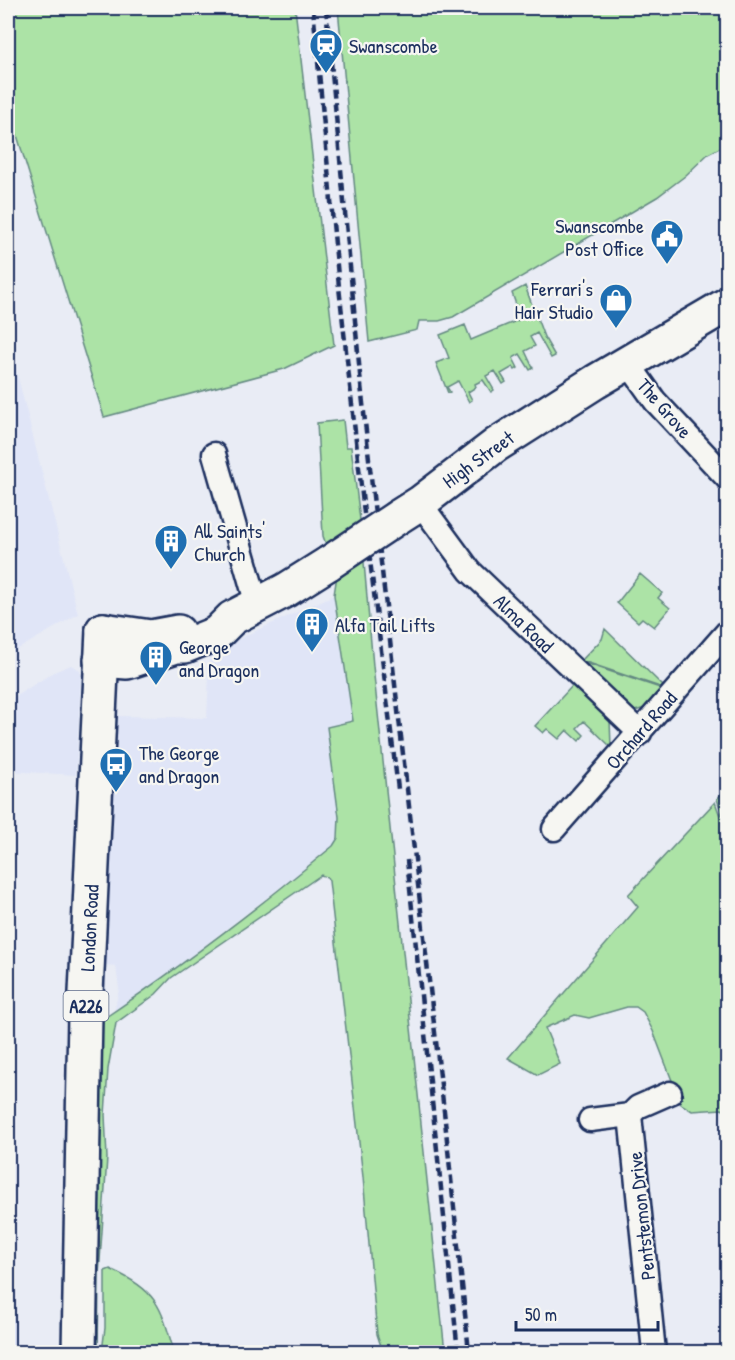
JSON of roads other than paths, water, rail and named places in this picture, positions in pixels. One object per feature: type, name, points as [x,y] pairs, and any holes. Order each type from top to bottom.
[{"type":"main road","name":"High Street","points":[[102,654],[178,654],[185,646],[217,633],[245,611],[291,587],[409,510],[496,445],[595,382],[728,304]]},
{"type":"main road","name":"High Street","points":[[102,654],[135,636],[155,637],[177,633],[245,611]]},
{"type":"main road","name":"London Road","points":[[79,1353],[85,1014],[102,654]]},
{"type":"street","name":"The Grove","points":[[628,363],[655,401],[728,479]]},
{"type":"street","points":[[214,454],[245,611]]},
{"type":"street","name":"Alma Road","points":[[409,510],[640,733]]},
{"type":"street","name":"Orchard Road","points":[[554,829],[728,631]]},
{"type":"street","points":[[590,1120],[630,1115],[638,1107],[670,1093]]},
{"type":"street","name":"Pentstemon Drive","points":[[630,1115],[654,1353]]},
{"type":"railway","points":[[313,8],[339,287],[365,522]]},
{"type":"railway","points":[[326,8],[375,514]]},
{"type":"railway","points":[[379,545],[444,1111],[469,1352]]},
{"type":"railway","points":[[369,552],[398,789]]},
{"type":"railway","points":[[407,860],[458,1352]]},
{"type":"place","name":"Swanscombe","points":[[326,74]]},
{"type":"place","name":"Swanscombe Post Office","points":[[667,265]]},
{"type":"place","name":"Ferrari's Hair Studio","points":[[616,329]]},
{"type":"place","name":"All Saints' Church","points":[[171,570]]},
{"type":"place","name":"Alfa Tail Lifts","points":[[312,653]]},
{"type":"place","name":"George and Dragon","points":[[156,686]]},
{"type":"place","name":"The George and Dragon","points":[[116,793]]}]
